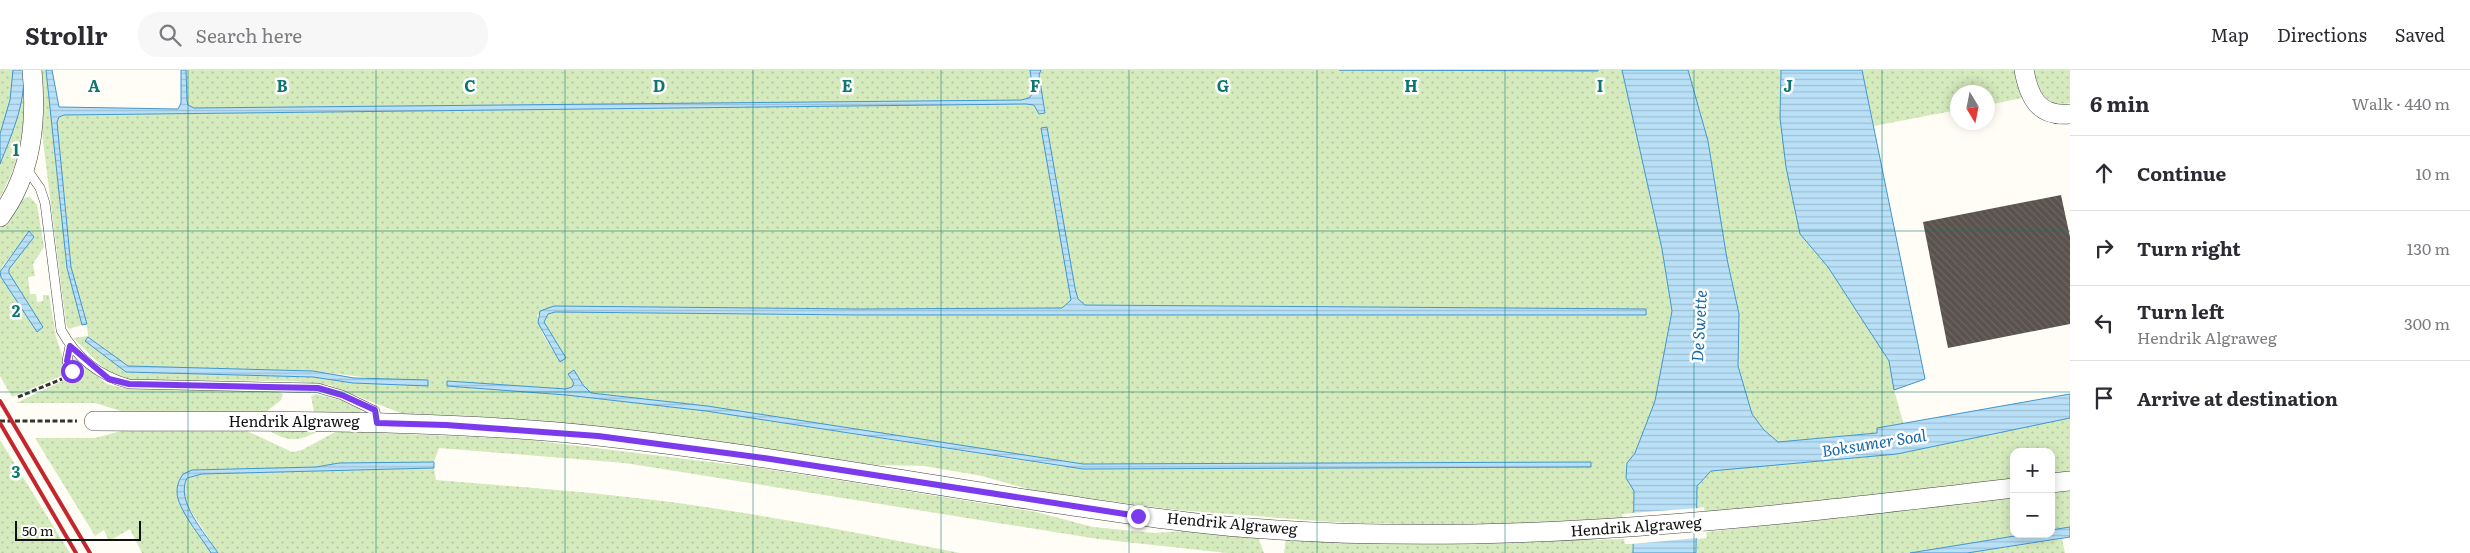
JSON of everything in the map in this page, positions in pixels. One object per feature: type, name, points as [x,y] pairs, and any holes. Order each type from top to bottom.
[{"type":"street","points":[[0,217],[26,168],[35,113],[32,70]]},
{"type":"street","points":[[2024,70],[2028,92],[2037,104],[2058,115],[2070,114]]},
{"type":"street","name":"Hendrik Algraweg","points":[[94,421],[446,425],[598,436],[764,458],[1138,516],[1249,528],[1416,535],[1512,534],[1706,522],[2010,488]]},
{"type":"street","points":[[2055,483],[2070,481]]},
{"type":"lane","points":[[26,168],[40,188],[45,202],[61,330],[70,346],[109,379],[129,384],[318,388],[342,395],[375,410],[377,423]]},
{"type":"lane","points":[[70,346],[67,361],[72,371]]},
{"type":"path","points":[[18,397],[70,375],[72,371]]},
{"type":"path","points":[[0,421],[94,421]]},
{"type":"green space","points":[[0,70],[13,70],[14,78],[10,102],[0,134]]},
{"type":"green space","points":[[37,70],[46,70],[67,268],[82,325],[69,329],[66,324],[43,141]]},
{"type":"green space","points":[[186,70],[1030,70],[1033,93],[1029,98],[1021,100],[194,108],[188,105],[187,101]]},
{"type":"green space","points":[[1041,70],[1622,70],[1662,249],[1672,311],[1656,401],[1635,453],[1627,463],[1626,478],[1634,491],[1633,513],[1622,514],[1623,520],[1515,525],[1332,522],[1177,510],[1035,491],[982,476],[924,466],[876,465],[640,432],[489,417],[403,414],[329,385],[293,381],[130,380],[110,374],[73,338],[88,336],[87,324],[71,267],[57,122],[59,117],[64,115],[1026,104],[1034,105],[1039,114],[1045,113],[1039,75]],"holes":[[[1042,128],[1075,288],[1078,299],[1085,305],[1646,309],[1646,314],[858,315],[555,312],[548,314],[544,322],[560,362],[542,333],[537,315],[554,306],[858,309],[1062,308],[1071,300],[1070,289]],[[89,337],[128,366],[313,371],[428,385],[353,383],[313,377],[126,372],[85,341]],[[574,370],[583,385],[591,393],[707,406],[1083,464],[1591,462],[1591,466],[1102,469],[1058,466],[706,411],[566,395],[447,386],[447,381],[566,389],[573,387]]]},
{"type":"green space","points":[[1688,70],[1781,70],[1780,118],[1800,234],[1828,267],[1889,361],[1894,390],[1904,425],[1877,428],[1877,433],[1778,442],[1764,430],[1752,414],[1738,366],[1739,314],[1727,259],[1708,141]]},
{"type":"green space","points":[[1862,70],[2016,70],[2022,98],[1995,104],[1995,85],[1950,85],[1950,111],[1874,126]]},
{"type":"green space","points":[[2034,70],[2070,70],[2070,103],[2055,103],[2049,100],[2041,91]]},
{"type":"green space","points":[[24,78],[27,117],[19,156],[0,198],[0,164],[19,108]]},
{"type":"green space","points":[[30,197],[37,205],[44,247],[33,264],[35,276],[28,277],[30,294],[36,294],[37,302],[43,301],[43,295],[49,295],[56,337],[68,373],[12,397],[0,376],[0,228],[21,199]],"holes":[[[30,231],[34,237],[9,269],[9,273],[1,277],[2,267]]]},
{"type":"green space","points":[[71,358],[76,359],[107,384],[128,389],[275,391],[283,394],[281,400],[266,412],[121,411],[95,403],[16,403],[77,374]]},
{"type":"green space","points":[[316,394],[340,400],[361,410],[360,413],[314,412],[311,396]]},
{"type":"green space","points":[[2070,418],[2070,472],[2055,474],[2055,448],[2010,448],[2010,479],[1705,514],[1704,507],[1697,508],[1697,486],[1711,471],[1897,454]]},
{"type":"green space","points":[[121,431],[247,431],[292,452],[302,450],[337,431],[522,439],[760,468],[1036,512],[1093,527],[1154,533],[1198,530],[1258,537],[1264,553],[1227,553],[1098,539],[625,463],[439,448],[434,462],[339,463],[316,467],[192,470],[177,492],[179,502],[211,553],[142,553],[130,529],[109,541],[104,530],[95,536],[35,438],[95,438]]},
{"type":"green space","points":[[270,431],[318,431],[299,439],[288,439]]},
{"type":"green space","points":[[0,440],[70,553],[0,553]]},
{"type":"green space","points":[[434,468],[436,480],[596,494],[692,505],[826,527],[960,553],[218,553],[184,500],[183,485],[187,478],[202,474]]},
{"type":"green space","points":[[2070,491],[2070,527],[2055,529],[2055,493]]},
{"type":"green space","points":[[2010,498],[2010,537],[1910,553],[1697,553],[1697,539],[1707,538],[1706,532]]},
{"type":"green space","points":[[1286,539],[1414,544],[1624,539],[1625,544],[1633,544],[1633,553],[1284,553]]},
{"type":"green space","points":[[2062,539],[2065,553],[1967,553]]},
{"type":"water","points":[[13,70],[23,70],[23,94],[17,118],[0,164],[0,134],[10,100]]},
{"type":"water","points":[[46,70],[52,70],[59,107],[178,109],[181,103],[181,70],[186,70],[187,101],[188,105],[194,108],[1021,100],[1029,98],[1033,93],[1030,70],[1041,70],[1039,75],[1045,113],[1039,114],[1034,105],[1026,104],[64,115],[59,117],[57,122],[71,267],[87,324],[82,325],[67,268]]},
{"type":"water","points":[[1339,70],[1598,70],[1598,71]]},
{"type":"water","points":[[1622,70],[1688,70],[1708,141],[1727,259],[1739,314],[1738,366],[1752,414],[1764,430],[1778,442],[1877,433],[1877,428],[2070,394],[2070,418],[1897,454],[1711,471],[1697,486],[1696,553],[1633,553],[1634,491],[1626,478],[1627,463],[1635,453],[1655,401],[1672,311],[1662,249]]},
{"type":"water","points":[[1781,70],[1862,70],[1925,379],[1894,390],[1889,361],[1828,267],[1800,234],[1786,167],[1780,118]]},
{"type":"water","points":[[1047,127],[1075,288],[1078,299],[1085,305],[1646,309],[1646,315],[858,315],[555,312],[548,314],[544,322],[566,358],[560,362],[538,323],[540,311],[554,306],[858,309],[1062,308],[1071,300],[1041,128]]},
{"type":"water","points":[[29,231],[34,237],[9,269],[9,273],[43,327],[37,332],[1,277],[0,272]]},
{"type":"water","points":[[88,337],[128,366],[313,371],[354,378],[428,380],[428,386],[353,383],[313,377],[126,372],[85,341]]},
{"type":"water","points":[[574,370],[583,385],[591,393],[707,406],[1083,464],[1591,462],[1591,467],[1083,469],[706,411],[566,395],[447,386],[447,381],[566,389],[572,387],[574,383],[568,374]]},
{"type":"water","points":[[434,462],[434,468],[202,474],[187,478],[184,487],[188,507],[199,527],[218,553],[211,553],[181,507],[177,492],[178,483],[183,474],[192,470],[316,467],[339,463]]},
{"type":"water","points":[[2070,527],[2070,537],[1967,553],[1910,553],[2010,537],[2055,538],[2055,529]]},
{"type":"pier","points":[[1699,508],[1698,538],[1631,544],[1631,513]]},
{"type":"building","points":[[2061,195],[2070,237],[2070,324],[1948,348],[1923,222]]},
{"type":"railway","points":[[0,401],[90,553]]},
{"type":"railway","points":[[0,423],[76,553]]},
{"type":"route","points":[[72,371],[67,361],[70,346],[109,379],[129,384],[318,388],[342,395],[375,410],[377,423],[446,425],[598,436],[764,458],[1138,516]]},
{"type":"water label","name":"De Swette","points":[[1699,326]]},
{"type":"water label","name":"Boksumer Soal","points":[[1874,443]]}]
